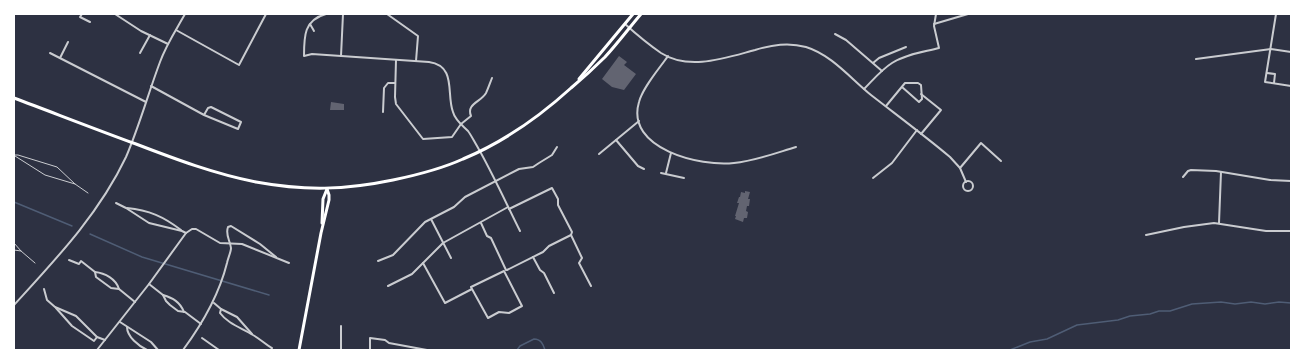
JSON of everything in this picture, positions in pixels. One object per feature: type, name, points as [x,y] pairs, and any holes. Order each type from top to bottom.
[{"type":"main road","points":[[571,88],[633,14]]},
{"type":"main road","points":[[14,98],[188,163],[232,176],[275,185],[326,189],[350,187],[385,182],[447,166],[480,152],[520,129],[558,100],[604,58],[641,14]]},
{"type":"main road","points":[[299,350],[321,233],[329,200],[329,195],[326,189]]},
{"type":"main road","points":[[321,233],[323,199],[326,189]]},
{"type":"street","points":[[82,14],[80,17],[90,22]]},
{"type":"street","points":[[115,14],[168,44]]},
{"type":"street","points":[[14,305],[85,225],[118,173],[132,142],[151,86],[168,44],[185,14]]},
{"type":"street","points":[[176,30],[239,65],[266,14]]},
{"type":"street","points":[[326,14],[310,24],[305,32],[304,56],[312,54],[416,61],[440,66],[449,80],[452,111],[455,117],[468,132],[480,152],[520,231]]},
{"type":"street","points":[[341,56],[344,14]]},
{"type":"street","points":[[387,14],[418,36],[416,61]]},
{"type":"street","points":[[864,89],[882,70],[901,58],[939,48],[934,24],[936,14]]},
{"type":"street","points":[[934,24],[968,14]]},
{"type":"street","points":[[1276,14],[1265,82],[1291,86]]},
{"type":"street","points":[[310,24],[314,31]]},
{"type":"street","points":[[625,24],[661,53],[692,62],[706,61],[780,44],[806,48],[822,54],[950,157],[960,168],[966,182]]},
{"type":"street","points":[[835,34],[846,40],[882,70]]},
{"type":"street","points":[[140,53],[150,35]]},
{"type":"street","points":[[60,58],[68,42]]},
{"type":"street","points":[[873,63],[879,58],[906,47]]},
{"type":"street","points":[[1196,59],[1271,49],[1291,52]]},
{"type":"street","points":[[50,53],[146,102]]},
{"type":"street","points":[[668,56],[640,97],[637,109],[639,121],[643,131],[652,141],[671,153],[699,161],[724,164],[747,161],[796,147]]},
{"type":"street","points":[[396,60],[395,97],[398,108],[423,138],[452,137],[461,124],[471,116],[470,112],[472,106],[486,94],[492,78]]},
{"type":"street","points":[[1267,73],[1275,74],[1274,83]]},
{"type":"street","points":[[383,112],[385,85],[388,83],[395,83]]},
{"type":"street","points":[[886,106],[905,83],[918,83],[920,85],[922,99],[919,102],[902,88]]},
{"type":"street","points":[[151,86],[204,115],[238,129],[241,122],[211,107],[208,108],[204,115]]},
{"type":"street","points":[[921,94],[941,110],[922,134]]},
{"type":"street","points":[[599,154],[639,121]]},
{"type":"street","points":[[873,178],[892,162],[917,130]]},
{"type":"street","points":[[616,140],[638,166],[644,169]]},
{"type":"street","points":[[960,168],[981,143],[1001,162]]},
{"type":"street","points":[[378,261],[392,255],[425,222],[454,207],[465,197],[495,181],[519,169],[532,167],[539,164],[552,155],[557,147]]},
{"type":"street","points":[[666,174],[671,153]]},
{"type":"street","points":[[1183,176],[1191,170],[1221,172],[1270,180],[1291,181]]},
{"type":"street","points":[[661,172],[684,178]]},
{"type":"street","points":[[1219,223],[1221,172]]},
{"type":"street","points":[[966,182],[970,182],[973,185],[969,191],[963,187],[966,182]]},
{"type":"street","points":[[388,286],[412,274],[443,242],[508,208],[552,188],[558,199],[558,205],[572,232],[571,235],[582,258],[580,263],[591,286]]},
{"type":"street","points":[[116,203],[146,222],[182,231]]},
{"type":"street","points":[[126,208],[135,208],[161,216],[186,233]]},
{"type":"street","points":[[431,219],[451,258]]},
{"type":"street","points":[[168,228],[171,222]]},
{"type":"street","points":[[472,289],[488,318],[499,312],[509,313],[522,306],[491,238],[487,236],[481,223]]},
{"type":"street","points":[[1146,235],[1184,227],[1219,223],[1266,231],[1291,231]]},
{"type":"street","points":[[183,350],[196,333],[213,303],[231,248],[226,231],[229,226],[260,244],[277,257]]},
{"type":"street","points":[[97,350],[149,284],[186,233],[192,229],[220,243],[242,244],[289,263]]},
{"type":"street","points":[[423,263],[445,302],[472,289],[471,287],[543,252],[549,246],[571,235]]},
{"type":"street","points":[[533,257],[540,270],[544,273],[554,293]]},
{"type":"street","points":[[69,260],[79,264],[81,261],[95,272],[96,277],[111,288],[119,289]]},
{"type":"street","points":[[95,272],[101,272],[106,275],[117,284],[119,289],[135,302]]},
{"type":"street","points":[[149,284],[163,295],[176,300],[185,312],[201,324]]},
{"type":"street","points":[[44,289],[47,300],[72,326],[94,341],[97,336]]},
{"type":"street","points":[[163,295],[170,306],[178,311],[185,312]]},
{"type":"street","points":[[213,303],[237,317],[252,335]]},
{"type":"street","points":[[55,307],[76,316],[97,336],[105,340]]},
{"type":"street","points":[[221,309],[221,315],[231,324],[252,335],[272,348],[271,350]]},
{"type":"street","points":[[120,322],[151,342],[158,350]]},
{"type":"street","points":[[341,326],[341,350]]},
{"type":"street","points":[[127,327],[128,333],[139,346],[147,350]]},
{"type":"street","points":[[202,338],[219,350]]},
{"type":"street","points":[[370,350],[370,338],[427,350]]},
{"type":"lane","points":[[75,184],[45,175],[15,155],[57,167],[75,184],[88,192]]},
{"type":"lane","points":[[14,242],[35,264]]},
{"type":"lane","points":[[14,250],[21,251]]},
{"type":"building","points":[[619,56],[627,62],[624,65],[636,74],[624,90],[612,87],[602,79]]},
{"type":"building","points":[[331,102],[344,104],[344,110],[330,110]]},
{"type":"building","points":[[745,191],[750,192],[748,199],[750,199],[749,206],[747,206],[746,211],[748,212],[747,218],[744,218],[743,222],[735,219],[735,216],[739,203],[737,203],[741,192],[745,193]]},
{"type":"waterway","points":[[14,202],[72,226]]},
{"type":"waterway","points":[[90,234],[142,257],[269,295]]},
{"type":"waterway","points":[[1010,350],[1030,342],[1047,339],[1077,325],[1118,320],[1130,316],[1150,314],[1159,311],[1170,311],[1192,304],[1221,302],[1235,304],[1251,302],[1265,304],[1279,302],[1291,303]]},
{"type":"waterway","points":[[517,350],[520,346],[534,339],[540,341],[545,350]]}]
